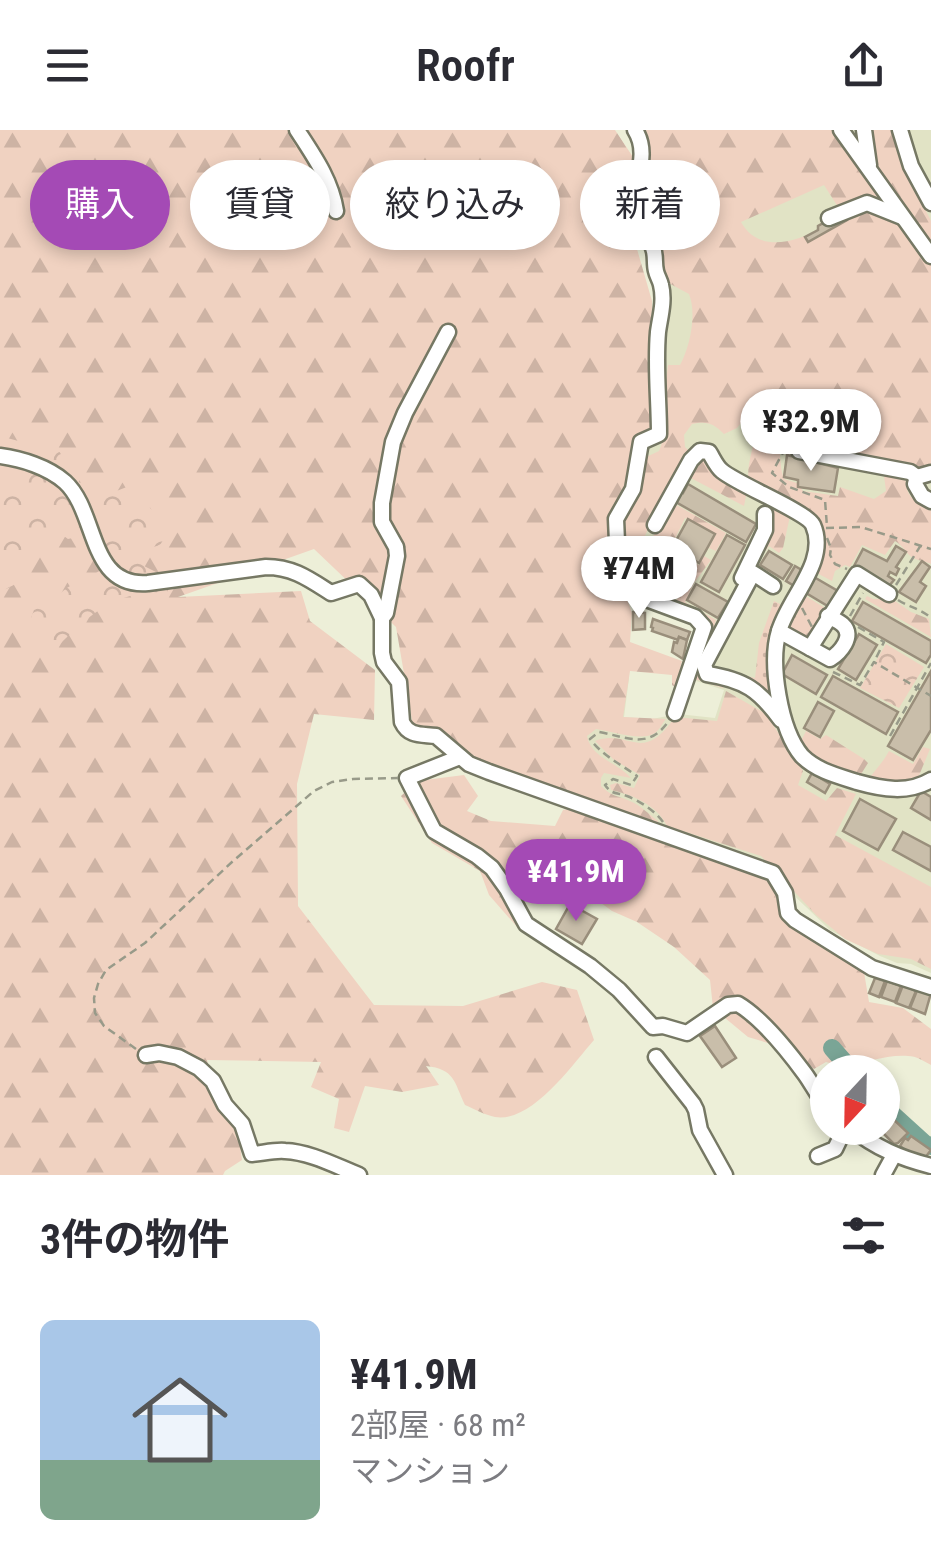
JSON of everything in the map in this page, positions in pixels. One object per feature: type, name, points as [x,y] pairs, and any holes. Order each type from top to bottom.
[{"type":"street","points":[[297,130],[333,192],[336,212]]},
{"type":"street","points":[[635,130],[643,164],[634,211],[654,250],[662,294],[658,334],[659,434],[641,442],[633,489],[615,526],[617,542],[640,590],[650,600],[695,617],[704,626],[675,712]]},
{"type":"street","points":[[841,130],[931,256]]},
{"type":"street","points":[[864,130],[870,171]]},
{"type":"street","points":[[900,130],[911,166],[931,203]]},
{"type":"street","points":[[829,218],[867,202],[904,218]]},
{"type":"street","points":[[382,618],[397,556],[396,546],[382,522],[394,442],[448,332]]},
{"type":"street","points":[[655,525],[691,460],[700,451],[708,452],[722,472],[811,521],[818,542],[814,562],[792,598],[774,653],[778,698],[789,730],[802,755],[827,773],[881,789],[919,788],[931,780]]},
{"type":"street","points":[[799,451],[924,475]]},
{"type":"street","points":[[0,456],[20,460],[63,480],[73,491],[106,564],[122,580],[136,584],[282,567],[301,573],[331,593],[359,584],[371,596],[382,618],[382,653],[399,682],[405,728],[420,736],[442,739],[469,764],[535,790],[774,873],[786,893],[788,913],[795,920],[872,968],[931,987]]},
{"type":"street","points":[[924,475],[915,484],[922,496],[931,501]]},
{"type":"street","points":[[753,491],[750,506],[765,514]]},
{"type":"street","points":[[765,514],[778,504]]},
{"type":"street","points":[[708,660],[714,632],[765,530],[765,514]]},
{"type":"street","points":[[774,586],[753,573],[704,666],[708,674],[758,692],[789,730]]},
{"type":"street","points":[[810,648],[857,574],[889,594]]},
{"type":"street","points":[[779,631],[830,658],[836,656],[848,638],[843,624],[828,616]]},
{"type":"street","points":[[460,757],[407,778],[434,831],[492,868],[526,924],[590,966],[619,990],[652,1027],[687,1033],[728,1005],[738,1004],[776,1038],[810,1081]]},
{"type":"street","points":[[146,1054],[178,1058],[199,1068],[213,1081],[225,1106],[242,1124],[252,1154],[282,1150],[359,1175]]},
{"type":"street","points":[[656,1057],[693,1104],[700,1130],[725,1175]]},
{"type":"street","points":[[818,1156],[838,1145]]},
{"type":"street","points":[[875,1145],[931,1166]]},
{"type":"street","points":[[883,1175],[894,1155]]},
{"type":"path","points":[[799,451],[786,449],[772,472],[789,487],[824,500],[827,527]]},
{"type":"path","points":[[822,530],[861,527],[931,549]]},
{"type":"path","points":[[889,594],[922,545]]},
{"type":"path","points":[[833,672],[860,686],[884,642],[847,621],[864,592],[872,596],[889,594],[931,618]]},
{"type":"path","points":[[792,598],[801,606],[808,624],[819,632]]},
{"type":"path","points":[[874,662],[931,696]]},
{"type":"path","points":[[890,736],[931,663]]},
{"type":"path","points":[[666,836],[661,817],[638,802],[610,792],[605,784],[613,779],[632,785],[637,776],[599,751],[590,738],[598,732],[628,739],[654,737],[675,712]]},
{"type":"path","points":[[146,1054],[104,1026],[95,1013],[94,998],[106,970],[146,943],[314,791],[332,782],[352,779],[407,778]]},
{"type":"shaded area","points":[[638,130],[931,130],[931,973],[880,956],[830,930],[757,860],[572,792],[585,669],[629,678],[624,717],[652,719],[678,714],[715,718],[724,690],[690,679],[709,629],[641,586],[619,530],[660,333],[651,250],[720,250],[720,160],[641,160]]},
{"type":"green space","points":[[0,130],[615,130],[632,160],[580,160],[580,250],[637,250],[652,301],[655,432],[634,444],[626,495],[610,519],[612,558],[632,613],[630,642],[682,661],[676,688],[672,675],[630,671],[623,717],[666,719],[655,733],[635,736],[596,729],[587,736],[599,755],[631,778],[604,773],[601,786],[641,807],[658,821],[659,828],[568,791],[478,764],[413,726],[396,627],[314,549],[178,597],[301,591],[310,621],[375,670],[374,720],[314,714],[297,784],[298,906],[374,1005],[463,1006],[542,982],[577,990],[594,1040],[550,1090],[523,1111],[495,1117],[465,1105],[448,1074],[426,1066],[439,1085],[402,1092],[365,1086],[349,1132],[334,1128],[339,1099],[311,1087],[321,1062],[207,1060],[217,1102],[238,1131],[242,1160],[223,1175],[0,1175]]},
{"type":"green space","points":[[638,130],[836,130],[892,207],[874,203],[840,210],[824,185],[741,222],[752,235],[783,242],[817,231],[862,206],[901,220],[931,261],[931,470],[917,474],[808,447],[791,444],[779,448],[784,479],[797,483],[803,491],[838,496],[840,487],[874,499],[886,491],[884,476],[905,475],[911,497],[931,509],[931,564],[913,558],[895,541],[885,555],[862,545],[850,567],[845,565],[835,571],[832,581],[813,571],[814,522],[749,484],[756,424],[746,417],[737,428],[724,434],[710,424],[697,423],[684,435],[685,447],[691,453],[704,454],[747,491],[744,506],[687,476],[656,513],[635,556],[637,571],[648,588],[676,601],[692,567],[665,552],[658,553],[651,540],[673,503],[726,533],[716,551],[709,548],[716,534],[685,518],[670,549],[699,565],[704,556],[711,560],[685,602],[716,620],[703,664],[724,681],[723,688],[691,678],[709,629],[647,592],[622,544],[623,525],[641,489],[644,458],[659,451],[662,443],[668,365],[680,365],[692,321],[689,294],[663,280],[651,250],[720,250],[720,160],[638,160]]},
{"type":"green space","points":[[869,130],[894,130],[905,169],[931,221],[931,249],[875,171]]},
{"type":"green space","points":[[0,436],[56,447],[93,500],[132,485],[160,518],[167,534],[160,545],[140,551],[144,566],[172,580],[166,595],[143,593],[105,606],[56,648],[33,639],[28,626],[34,610],[101,570],[85,535],[68,539],[54,529],[29,537],[24,575],[0,592]]},
{"type":"green space","points":[[778,507],[802,521],[790,516],[783,548],[779,553],[769,546],[756,564],[773,576],[770,581],[759,575],[727,613],[769,513]]},
{"type":"green space","points":[[799,592],[830,611],[810,644],[783,630]]},
{"type":"green space","points":[[865,599],[892,599],[929,619],[931,637]]},
{"type":"green space","points":[[774,601],[782,605],[769,658],[778,710],[715,673],[712,667],[755,678],[759,643]]},
{"type":"green space","points":[[886,644],[924,667],[899,708],[860,688]]},
{"type":"green space","points":[[726,691],[766,714],[803,771],[798,785],[826,801],[837,788],[856,794],[835,835],[931,887],[931,969],[911,959],[878,954],[845,939],[816,915],[761,856],[667,826],[644,802],[611,790],[610,785],[616,783],[634,788],[640,775],[614,760],[595,741],[607,738],[644,743],[663,732],[675,717],[717,721]]},
{"type":"green space","points":[[806,731],[820,739],[826,735],[864,759],[868,763],[858,779],[810,756],[801,741]]},
{"type":"green space","points":[[923,747],[930,749],[918,778],[896,784],[866,783],[889,751],[913,764]]},
{"type":"green space","points":[[464,775],[478,796],[467,811],[491,821],[555,826],[563,810],[580,806],[612,825],[759,872],[807,923],[866,963],[869,1002],[903,1008],[931,1029],[931,1065],[900,1055],[810,1055],[810,1066],[804,1061],[789,1061],[771,1044],[748,1037],[713,1008],[710,980],[674,947],[579,887],[529,874],[518,928],[489,895],[480,871],[432,843],[401,796],[417,781]]},
{"type":"building","points":[[846,210],[847,220],[808,242],[805,237],[818,230],[818,226]]},
{"type":"building","points":[[787,455],[838,468],[834,492],[798,487],[798,480],[784,477]]},
{"type":"building","points":[[688,484],[756,524],[746,542],[674,501]]},
{"type":"building","points":[[688,519],[715,534],[699,563],[672,548]]},
{"type":"building","points":[[727,535],[745,545],[719,592],[701,582]]},
{"type":"building","points":[[896,546],[906,552],[896,567],[896,575],[890,572],[888,576],[894,580],[889,586],[854,566],[863,549],[887,561]]},
{"type":"building","points":[[769,551],[792,565],[783,579],[760,565]]},
{"type":"building","points":[[922,561],[930,567],[920,582],[926,586],[916,602],[899,592]]},
{"type":"building","points":[[795,566],[850,598],[841,614],[786,581]]},
{"type":"building","points":[[696,584],[728,602],[718,618],[687,600]]},
{"type":"building","points":[[863,602],[931,641],[931,655],[926,663],[852,621]]},
{"type":"building","points":[[633,612],[645,613],[645,629],[633,630]]},
{"type":"building","points":[[653,619],[690,632],[687,640],[652,631]]},
{"type":"building","points":[[859,634],[877,645],[856,680],[838,669]]},
{"type":"building","points":[[679,637],[687,640],[683,659],[672,652]]},
{"type":"building","points":[[792,655],[827,675],[816,694],[782,674]]},
{"type":"building","points":[[931,671],[931,730],[913,760],[888,746]]},
{"type":"building","points":[[833,676],[898,712],[886,734],[821,697]]},
{"type":"building","points":[[818,702],[834,711],[820,737],[804,728]]},
{"type":"building","points":[[812,773],[830,784],[825,793],[807,782]]},
{"type":"building","points":[[921,791],[931,797],[931,820],[911,808]]},
{"type":"building","points":[[860,799],[896,819],[878,850],[843,831]]},
{"type":"building","points":[[903,832],[931,847],[931,871],[893,850]]},
{"type":"building","points":[[570,904],[597,919],[582,944],[556,929]]},
{"type":"building","points":[[875,978],[885,981],[879,997],[869,993]]},
{"type":"building","points":[[887,981],[901,986],[895,1002],[881,997]]},
{"type":"building","points":[[903,985],[916,991],[909,1008],[896,1003]]},
{"type":"building","points":[[918,988],[931,993],[925,1014],[910,1008]]},
{"type":"building","points":[[715,1026],[736,1058],[722,1067],[700,1036]]},
{"type":"building","points":[[911,1136],[931,1150],[924,1159],[900,1146]]},
{"type":"waterway","points":[[832,1048],[838,1055]]},
{"type":"waterway","points":[[900,1121],[931,1146]]}]
